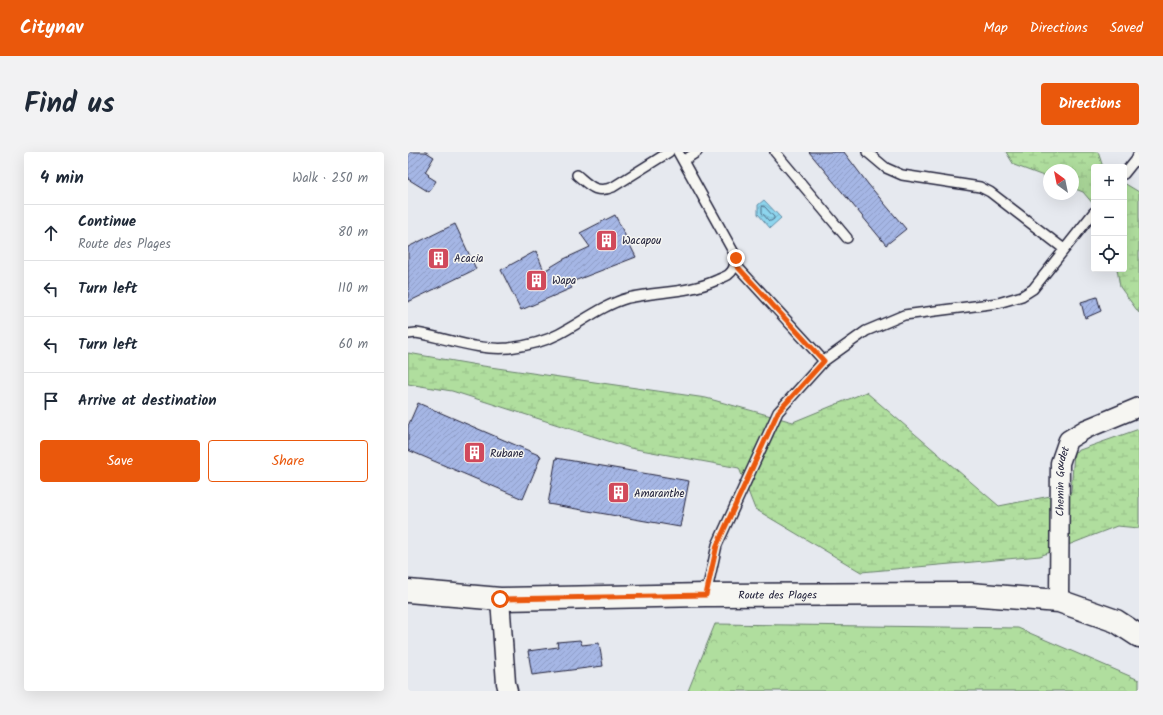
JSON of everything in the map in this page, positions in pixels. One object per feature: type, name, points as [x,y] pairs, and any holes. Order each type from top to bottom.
[{"type":"street","name":"Chemin Goudet","points":[[1059,601],[1060,463],[1068,440],[1086,429],[1139,407]]},
{"type":"street","name":"Route des Plages","points":[[408,591],[500,599],[706,595],[970,594],[1059,601],[1116,621],[1139,636]]},
{"type":"street","points":[[500,599],[506,683],[508,691]]},
{"type":"lane","points":[[577,175],[595,189],[606,190],[669,152]]},
{"type":"lane","points":[[408,334],[416,332],[487,348],[507,348],[526,345],[557,335],[605,306],[628,298],[686,290],[712,283],[728,275],[734,268],[734,253],[678,152]]},
{"type":"lane","points":[[683,161],[697,152]]},
{"type":"lane","points":[[775,152],[847,238]]},
{"type":"lane","points":[[867,152],[886,168],[902,175],[980,187],[990,192],[1064,249]]},
{"type":"lane","points":[[1127,170],[1136,159],[1139,152]]},
{"type":"lane","points":[[706,595],[717,545],[778,412],[824,361],[866,331],[904,315],[998,303],[1022,296],[1033,289],[1091,216]]},
{"type":"lane","points":[[735,264],[824,361]]},
{"type":"green space","points":[[1006,152],[1098,152],[1102,164],[1091,164],[1091,201],[1083,192],[1079,190],[1079,164],[1043,164],[1043,176],[1014,165]]},
{"type":"green space","points":[[1127,185],[1139,192],[1139,313],[1120,287],[1118,272],[1127,272]]},
{"type":"green space","points":[[408,353],[483,366],[706,398],[793,422],[866,392],[999,506],[1071,492],[1074,452],[1139,429],[1139,528],[1117,526],[1040,556],[861,572],[755,509],[739,468],[630,448],[452,391],[408,384]]},
{"type":"green space","points":[[715,624],[1018,628],[1139,680],[1139,691],[688,691]]},
{"type":"water","points":[[764,200],[781,218],[770,228],[758,214],[758,205]]},
{"type":"building","points":[[408,152],[426,152],[434,157],[425,172],[436,181],[429,192],[408,179]]},
{"type":"building","points":[[809,152],[844,152],[868,184],[906,229],[886,245]]},
{"type":"building","points":[[615,215],[636,257],[569,283],[572,288],[521,310],[501,270],[536,251],[544,271],[564,259],[590,247],[580,233]]},
{"type":"building","name":"Acacia","points":[[455,224],[476,269],[408,302],[408,247]]},
{"type":"building","points":[[1097,297],[1101,311],[1085,318],[1081,302]]},
{"type":"building","name":"Rubane","points":[[418,403],[541,456],[523,499],[408,450],[408,426]]},
{"type":"building","name":"Amaranthe","points":[[556,458],[689,481],[680,527],[548,504]]},
{"type":"building","points":[[580,640],[582,645],[599,643],[603,666],[532,675],[528,651],[558,647],[557,642]]},
{"type":"place","name":"Wacapou","points":[[606,240]]},
{"type":"place","name":"Acacia","points":[[439,258]]},
{"type":"place","name":"Wapa","points":[[537,280]]},
{"type":"place","name":"Rubane","points":[[475,453]]},
{"type":"place","name":"Amaranthe","points":[[618,493]]},
{"type":"route","points":[[500,599],[706,595],[717,545],[778,412],[824,361],[735,264],[736,258]]}]
